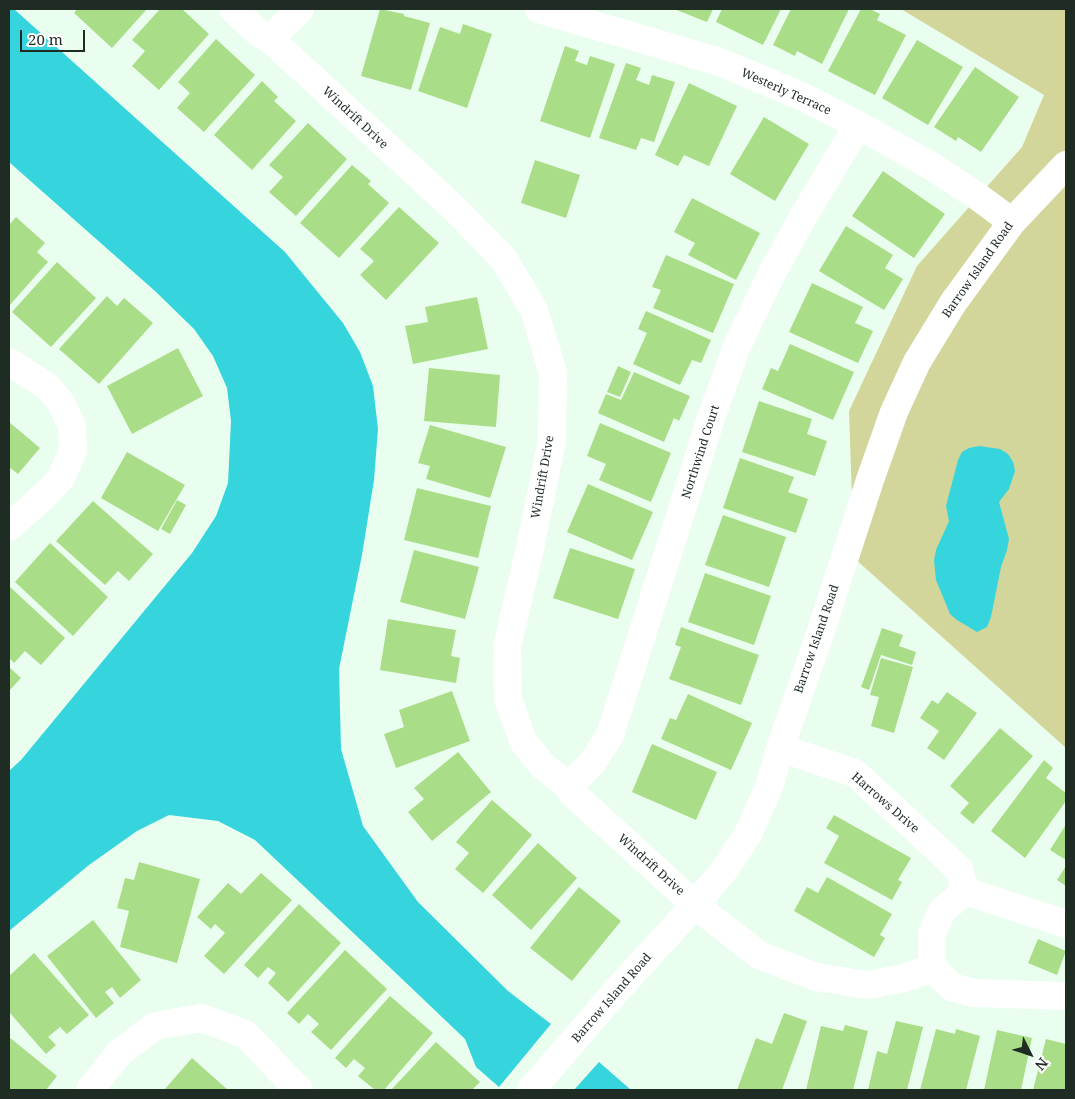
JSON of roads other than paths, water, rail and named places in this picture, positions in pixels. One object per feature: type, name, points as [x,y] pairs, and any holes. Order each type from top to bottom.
[{"type":"street","name":"Windrift Drive","points":[[233,9],[260,34],[270,39],[454,208],[503,258],[534,310],[553,372],[552,441],[507,647],[508,699],[523,741],[543,766],[568,786],[572,793],[695,905],[759,955],[816,977],[868,985],[904,978],[932,968]]},
{"type":"street","points":[[270,39],[300,9]]},
{"type":"street","name":"Westerly Terrace","points":[[539,9],[720,62],[803,98],[858,125],[933,167],[1012,222]]},
{"type":"street","name":"Northwind Court","points":[[568,786],[593,762],[610,735],[711,418],[737,346],[784,250],[858,125]]},
{"type":"street","name":"Barrow Island Road","points":[[531,1090],[618,989],[695,905],[725,869],[748,834],[769,787],[780,748],[894,412],[917,362],[953,303],[1012,222],[1066,165]]},
{"type":"street","points":[[9,362],[47,386],[62,403],[72,426],[73,451],[61,478],[9,527]]},
{"type":"street","name":"Harrows Drive","points":[[780,748],[855,773],[958,870],[965,891]]},
{"type":"street","points":[[1066,924],[965,891],[942,911],[932,934],[932,968],[952,987],[973,993],[1066,996]]},
{"type":"street","points":[[90,1090],[119,1052],[155,1026],[202,1018],[244,1034],[299,1090]]},
{"type":"water","points":[[9,9],[14,9],[285,252],[343,323],[360,352],[373,386],[378,429],[374,480],[362,555],[339,669],[341,749],[363,826],[418,902],[508,991],[551,1024],[499,1087],[476,1067],[465,1039],[401,978],[255,840],[218,821],[169,815],[137,831],[89,865],[9,931],[9,771],[21,760],[192,553],[216,516],[228,483],[231,421],[227,388],[213,356],[194,329],[155,291],[9,162]]},
{"type":"water","points":[[979,446],[1000,449],[1008,454],[1013,462],[1015,471],[1009,489],[999,502],[1009,539],[1007,550],[1001,567],[991,617],[987,627],[977,632],[950,614],[936,580],[934,560],[936,550],[949,521],[946,506],[958,460],[962,452]]},
{"type":"water","points":[[599,1062],[631,1090],[574,1090]]}]
